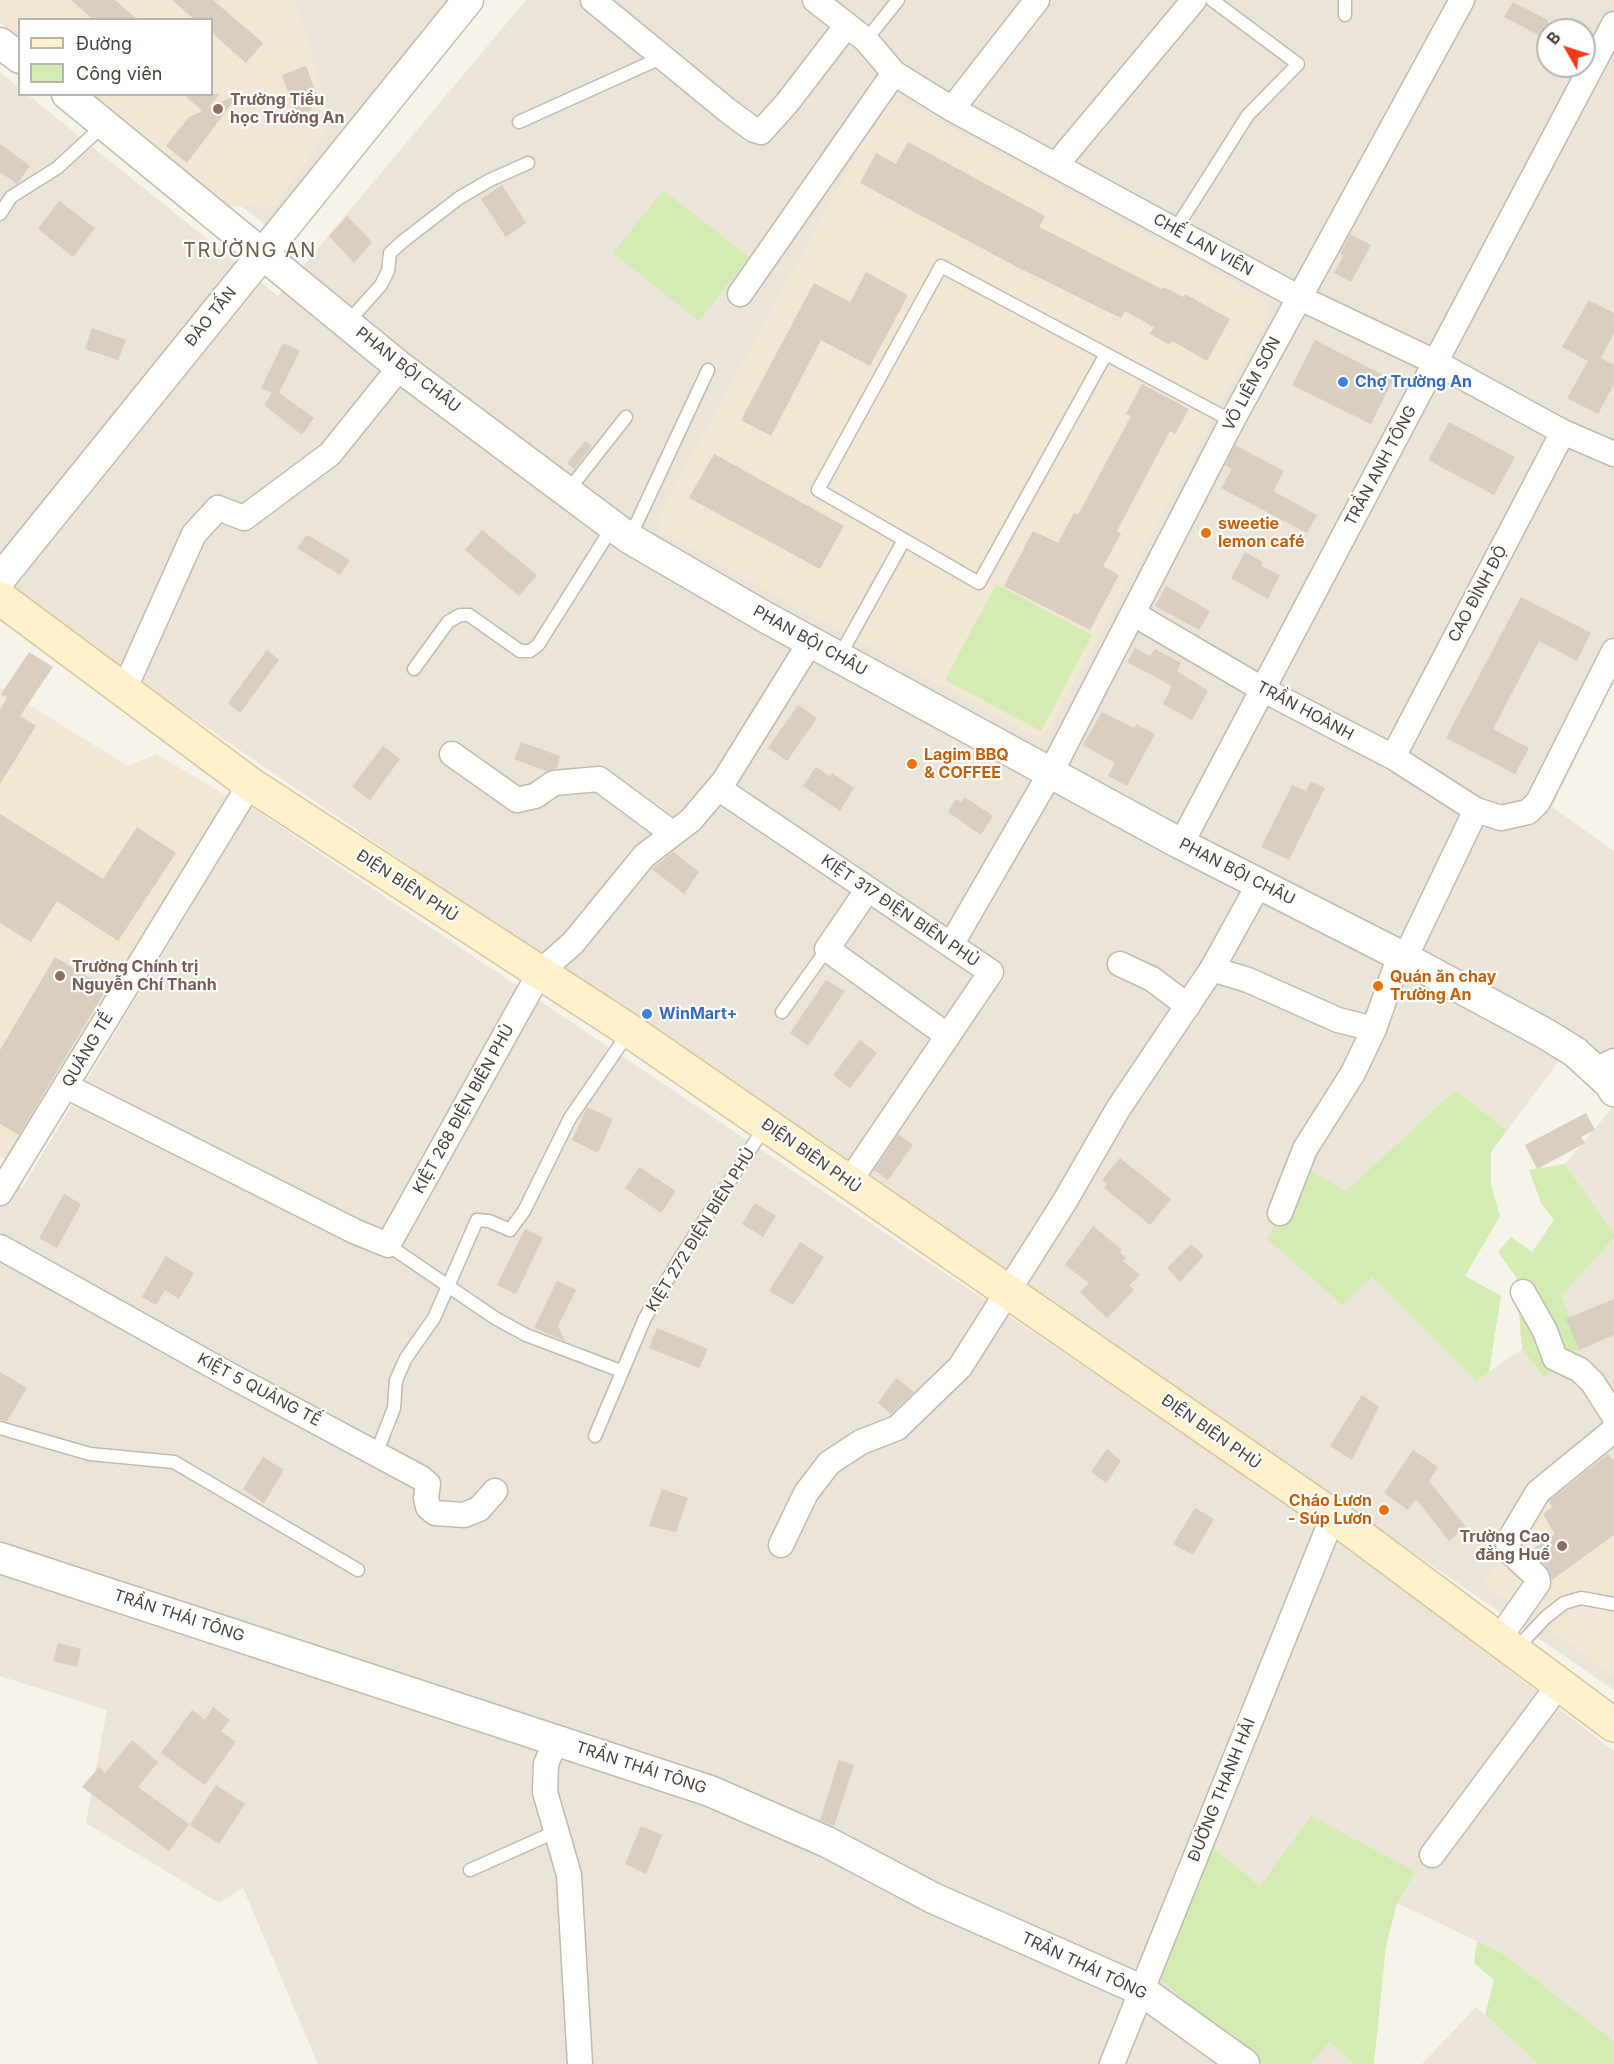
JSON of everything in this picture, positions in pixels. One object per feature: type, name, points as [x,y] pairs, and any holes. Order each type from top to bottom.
[{"type":"main road","name":"ĐIỆN BIÊN PHỦ","points":[[0,598],[250,783],[630,1031],[1334,1516],[1558,1686],[1614,1725]]},
{"type":"street","name":"ĐÀO TẤN","points":[[0,579],[468,0]]},
{"type":"street","points":[[593,0],[754,130],[761,132],[787,103],[847,25]]},
{"type":"street","name":"CHẾ LAN VIÊN","points":[[815,0],[866,40],[894,72],[952,108],[1298,297],[1435,362],[1563,432],[1614,454]]},
{"type":"street","points":[[952,108],[1037,0]]},
{"type":"street","points":[[1056,165],[1194,0]]},
{"type":"street","name":"VÕ LIÊM SƠN","points":[[951,945],[1051,772],[1298,297],[1462,0]]},
{"type":"street","name":"TRẦN ANH TÔNG","points":[[1181,844],[1614,24]]},
{"type":"street","points":[[0,43],[18,56]]},
{"type":"street","points":[[740,294],[894,72]]},
{"type":"street","name":"PHAN BỘI CHÂU","points":[[70,96],[400,367],[621,532],[839,657],[1181,844],[1402,956],[1546,1034],[1608,1074]]},
{"type":"street","points":[[124,690],[194,534],[218,508],[244,518],[330,454],[400,367]]},
{"type":"street","name":"CAO ĐÌNH ĐỘ","points":[[1393,757],[1563,432]]},
{"type":"street","name":"TRẦN HOÀNH","points":[[1134,614],[1262,690],[1393,757],[1476,810],[1501,818],[1528,812],[1538,802],[1614,651]]},
{"type":"street","name":"KIỆT 268 ĐIỆN BIÊN PHỦ","points":[[388,1245],[540,972],[573,943],[644,856],[691,820],[718,789],[811,641]]},
{"type":"street","points":[[452,754],[517,800],[535,796],[554,783],[599,779],[672,833]]},
{"type":"street","name":"QUẢNG TẾ","points":[[3,1178],[66,1086],[250,783]]},
{"type":"street","name":"KIỆT 317 ĐIỆN BIÊN PHỦ","points":[[718,789],[991,972],[849,1182]]},
{"type":"street","points":[[1280,1213],[1305,1149],[1353,1073],[1374,1029],[1402,956],[1476,810]]},
{"type":"street","points":[[781,1545],[806,1493],[829,1463],[861,1442],[897,1428],[960,1367],[1065,1201],[1118,1109],[1212,969],[1259,884]]},
{"type":"street","points":[[868,890],[827,949],[948,1036]]},
{"type":"street","points":[[1120,964],[1152,979],[1188,1006]]},
{"type":"street","points":[[1212,969],[1248,980],[1338,1020],[1374,1029]]},
{"type":"street","points":[[66,1086],[354,1231],[388,1245]]},
{"type":"street","name":"KIỆT 5 QUẢNG TẾ","points":[[0,1247],[428,1484],[426,1498],[428,1507],[435,1513],[464,1515],[479,1509],[495,1491]]},
{"type":"street","points":[[1523,1292],[1545,1331],[1555,1358],[1580,1370],[1593,1383],[1614,1416]]},
{"type":"street","points":[[1506,1646],[1538,1583],[1536,1577],[1509,1551],[1508,1542],[1538,1492],[1614,1430]]},
{"type":"street","name":"ĐƯỜNG THANH HẢI","points":[[1112,2064],[1334,1516]]},
{"type":"street","name":"TRẦN THÁI TÔNG","points":[[0,1558],[710,1791],[827,1842],[933,1898],[1141,1989],[1244,2064]]},
{"type":"street","points":[[1432,1855],[1558,1686]]},
{"type":"street","points":[[556,1740],[546,1764],[545,1775],[548,1809],[569,1875],[577,1978],[580,2064]]},
{"type":"lane","points":[[866,40],[898,0]]},
{"type":"lane","points":[[1175,230],[1248,115],[1299,64],[1212,0]]},
{"type":"lane","points":[[1345,0],[1346,15]]},
{"type":"lane","points":[[519,123],[663,57]]},
{"type":"lane","points":[[0,214],[11,197],[57,168],[105,124]]},
{"type":"lane","points":[[347,323],[381,285],[388,271],[390,254],[402,242],[459,198],[490,180],[528,163]]},
{"type":"lane","points":[[1106,354],[979,583],[818,489],[942,266],[1232,421]]},
{"type":"lane","points":[[414,669],[448,622],[460,615],[469,615],[520,651],[530,651],[538,645],[621,532],[708,370]]},
{"type":"lane","points":[[567,492],[626,417]]},
{"type":"lane","points":[[839,657],[904,540]]},
{"type":"lane","points":[[782,1011],[827,949]]},
{"type":"lane","points":[[376,1454],[394,1408],[396,1380],[406,1358],[434,1318],[477,1220],[489,1221],[510,1230],[524,1211],[570,1118],[630,1031]]},
{"type":"lane","name":"KIỆT 272 ĐIỆN BIÊN PHỦ","points":[[595,1436],[645,1318],[680,1258],[767,1125]]},
{"type":"lane","points":[[388,1245],[495,1318],[526,1335],[621,1371]]},
{"type":"lane","points":[[0,1428],[90,1454],[174,1462],[358,1570]]},
{"type":"lane","points":[[1506,1646],[1564,1603],[1581,1598],[1614,1604]]},
{"type":"lane","points":[[470,1870],[555,1832]]},
{"type":"shaded area","name":"Trường Tiểu học Trường An","points":[[0,0],[466,0],[271,229],[96,96],[213,96],[213,18],[18,18]]},
{"type":"shaded area","name":"Trường Tiểu học Trường An","points":[[0,0],[296,0],[332,124],[274,207],[229,206],[91,96],[213,96],[213,18],[18,18],[18,37],[0,22]]},
{"type":"shaded area","points":[[526,0],[1614,0],[1614,679],[1552,807],[1614,851],[1614,1105],[1564,1054],[1507,1130],[1455,1090],[1346,1191],[1372,1277],[1476,1381],[1522,1349],[1543,1377],[1560,1296],[1614,1238],[1614,1690],[0,586],[0,72],[18,87],[18,96],[29,96],[278,296]]},
{"type":"shaded area","points":[[902,100],[1261,297],[1270,312],[1049,730],[1036,737],[660,533],[657,518],[884,103]]},
{"type":"shaded area","name":"Trường Chính trị Nguyễn Chí Thanh","points":[[0,687],[128,766],[156,754],[229,797],[8,1161],[0,1156]]},
{"type":"shaded area","points":[[251,807],[1326,1529],[1614,1751],[1614,2041],[1502,1953],[1397,1903],[1416,1872],[1260,1886],[1205,1842],[1248,2050],[1259,2064],[318,2064],[243,1888],[219,1903],[86,1823],[107,1710],[0,1676],[0,1175],[22,1188]]},
{"type":"shaded area","points":[[1614,1106],[1614,1234],[1565,1164]]},
{"type":"shaded area","name":"Trường Cao đẳng Huế","points":[[1614,1436],[1614,1676],[1482,1584],[1538,1508]]},
{"type":"shaded area","points":[[1476,2007],[1538,2064],[1422,2064]]},
{"type":"shaded area","points":[[1330,2042],[1353,2064],[1310,2064]]},
{"type":"green space","points":[[663,190],[749,257],[699,321],[613,253]]},
{"type":"green space","points":[[996,584],[1092,635],[1041,731],[945,680]]},
{"type":"green space","points":[[1455,1090],[1507,1130],[1491,1152],[1491,1184],[1500,1216],[1465,1276],[1501,1296],[1489,1372],[1476,1381],[1372,1277],[1343,1305],[1267,1239],[1307,1169],[1346,1191]]},
{"type":"green space","points":[[1565,1164],[1614,1234],[1614,1238],[1561,1296],[1582,1346],[1543,1377],[1522,1349],[1516,1277],[1498,1252],[1511,1237],[1532,1252],[1554,1220],[1541,1203],[1529,1170]]},
{"type":"green space","points":[[1311,1816],[1416,1872],[1397,1903],[1386,1946],[1374,2064],[1353,2064],[1330,2042],[1310,2064],[1259,2064],[1248,2050],[1202,2017],[1151,1970],[1205,1841],[1260,1886]]},
{"type":"green space","points":[[1477,1941],[1502,1953],[1614,2041],[1614,2064],[1538,2064],[1485,2015],[1494,1980],[1474,1963]]},
{"type":"building","points":[[71,0],[115,0],[136,18],[92,18]]},
{"type":"building","points":[[172,0],[213,0],[263,43],[246,63],[213,34],[213,18],[193,18]]},
{"type":"building","points":[[1513,2],[1544,18],[1536,18],[1536,34],[1504,17]]},
{"type":"building","points":[[306,66],[319,101],[310,104],[312,110],[296,116],[282,75]]},
{"type":"building","points":[[220,94],[208,108],[239,94],[187,163],[166,146],[189,117],[202,111],[185,96]]},
{"type":"building","points":[[908,142],[1045,216],[1039,227],[1162,289],[1163,287],[1183,297],[1185,294],[1230,319],[1207,361],[1172,341],[1170,345],[1150,334],[1154,327],[1125,311],[1121,318],[1017,267],[860,183],[876,153],[896,164]]},
{"type":"building","points":[[0,144],[30,166],[17,184],[0,172]]},
{"type":"building","points":[[502,185],[526,223],[506,237],[481,199]]},
{"type":"building","points":[[59,201],[95,228],[73,257],[38,229]]},
{"type":"building","points":[[347,216],[372,242],[354,263],[329,236]]},
{"type":"building","points":[[1350,234],[1371,245],[1351,282],[1334,273],[1344,255],[1340,254]]},
{"type":"building","points":[[866,272],[908,295],[870,366],[821,340],[771,436],[741,420],[814,283],[850,302]]},
{"type":"building","points":[[1589,300],[1614,313],[1614,333],[1601,358],[1614,365],[1614,384],[1598,414],[1567,398],[1588,361],[1562,347]]},
{"type":"building","points":[[92,328],[126,340],[118,360],[85,349]]},
{"type":"building","name":"Chợ Trường An","points":[[1315,340],[1393,380],[1371,424],[1292,385]]},
{"type":"building","points":[[283,343],[300,351],[279,393],[314,418],[302,435],[264,405],[272,393],[261,388]]},
{"type":"building","points":[[1142,384],[1189,409],[1175,434],[1170,431],[1117,531],[1121,534],[1103,566],[1119,575],[1090,630],[1004,586],[1033,531],[1058,543],[1074,513],[1078,515],[1131,416],[1126,414]]},
{"type":"building","points":[[1449,422],[1515,457],[1494,495],[1428,460]]},
{"type":"building","points":[[585,441],[592,446],[574,469],[567,463]]},
{"type":"building","points":[[1235,445],[1284,471],[1273,491],[1317,515],[1307,533],[1221,488],[1232,469],[1225,465]]},
{"type":"building","points":[[714,454],[844,526],[820,569],[689,498]]},
{"type":"building","points":[[482,530],[537,575],[519,596],[465,550]]},
{"type":"building","points":[[307,535],[350,560],[340,575],[297,548]]},
{"type":"building","points":[[1245,552],[1263,562],[1261,566],[1280,575],[1268,599],[1231,578]]},
{"type":"building","points":[[1166,586],[1210,611],[1199,630],[1155,606]]},
{"type":"building","points":[[1521,597],[1591,633],[1577,661],[1539,641],[1493,729],[1529,748],[1515,774],[1446,738]]},
{"type":"building","points":[[1135,648],[1150,656],[1155,649],[1181,663],[1177,671],[1208,691],[1192,720],[1163,704],[1172,686],[1127,662]]},
{"type":"building","points":[[267,650],[279,660],[240,713],[228,703]]},
{"type":"building","points":[[29,652],[53,667],[20,716],[36,726],[0,784],[0,710],[7,698],[1,694]]},
{"type":"building","points":[[798,705],[817,718],[787,761],[768,748]]},
{"type":"building","points":[[1102,712],[1134,728],[1136,724],[1155,734],[1127,786],[1108,776],[1115,763],[1083,745]]},
{"type":"building","points":[[521,742],[560,756],[557,768],[546,771],[514,759]]},
{"type":"building","points":[[383,746],[400,759],[370,800],[352,787]]},
{"type":"building","points":[[816,767],[830,776],[832,773],[854,788],[840,811],[803,786]]},
{"type":"building","points":[[1311,781],[1325,788],[1289,860],[1261,847],[1292,785],[1306,791]]},
{"type":"building","points":[[965,797],[993,816],[981,835],[948,812],[956,799],[961,802]]},
{"type":"building","points":[[0,814],[103,879],[137,827],[176,853],[118,941],[57,901],[31,942],[0,923]]},
{"type":"building","points":[[673,852],[699,872],[684,894],[652,869]]},
{"type":"building","points":[[55,957],[107,988],[19,1135],[0,1124],[0,1050]]},
{"type":"building","points":[[826,980],[845,991],[808,1046],[790,1033]]},
{"type":"building","points":[[860,1040],[877,1053],[850,1088],[833,1075]]},
{"type":"building","points":[[587,1107],[613,1119],[598,1153],[572,1140]]},
{"type":"building","points":[[1586,1113],[1595,1130],[1581,1137],[1585,1143],[1537,1169],[1525,1145]]},
{"type":"building","points":[[898,1134],[913,1145],[888,1180],[874,1170]]},
{"type":"building","points":[[1120,1158],[1171,1199],[1150,1225],[1104,1188],[1107,1184],[1102,1180]]},
{"type":"building","points":[[639,1167],[676,1191],[661,1213],[625,1188]]},
{"type":"building","points":[[64,1194],[81,1204],[57,1248],[39,1238]]},
{"type":"building","points":[[755,1203],[776,1216],[763,1237],[742,1224]]},
{"type":"building","points":[[1093,1226],[1122,1250],[1120,1252],[1126,1258],[1123,1261],[1140,1275],[1129,1285],[1134,1290],[1107,1318],[1080,1292],[1089,1283],[1065,1265]]},
{"type":"building","points":[[525,1229],[543,1238],[516,1294],[497,1285]]},
{"type":"building","points":[[800,1242],[824,1257],[793,1305],[769,1291]]},
{"type":"building","points":[[1191,1244],[1204,1256],[1180,1282],[1167,1268]]},
{"type":"building","points":[[166,1256],[194,1273],[179,1299],[165,1290],[156,1305],[142,1297]]},
{"type":"building","points":[[557,1281],[576,1290],[558,1326],[565,1341],[534,1328]]},
{"type":"building","points":[[1614,1299],[1614,1335],[1579,1350],[1566,1319]]},
{"type":"building","points":[[657,1328],[708,1349],[699,1368],[649,1348]]},
{"type":"building","points":[[0,1372],[27,1388],[7,1421],[0,1420]]},
{"type":"building","points":[[896,1378],[914,1392],[891,1414],[878,1403]]},
{"type":"building","points":[[1362,1395],[1379,1407],[1352,1460],[1330,1446]]},
{"type":"building","points":[[1107,1449],[1121,1461],[1106,1483],[1091,1472]]},
{"type":"building","points":[[1413,1450],[1438,1467],[1429,1481],[1466,1527],[1449,1541],[1416,1499],[1408,1510],[1384,1493]]},
{"type":"building","points":[[1608,1454],[1614,1461],[1614,1535],[1552,1580],[1547,1567],[1530,1551],[1555,1534],[1543,1514],[1552,1507],[1549,1501]]},
{"type":"building","points":[[263,1457],[284,1470],[264,1503],[243,1489]]},
{"type":"building","points":[[662,1489],[688,1498],[676,1532],[649,1526]]},
{"type":"building","points":[[1195,1508],[1214,1519],[1193,1555],[1173,1544]]},
{"type":"building","points":[[58,1643],[81,1649],[77,1667],[53,1661]]},
{"type":"building","points":[[213,1707],[230,1720],[221,1731],[236,1742],[205,1785],[161,1753],[192,1710],[205,1720]]},
{"type":"building","points":[[132,1740],[158,1762],[138,1787],[189,1824],[169,1851],[82,1787],[99,1767],[105,1773]]},
{"type":"building","points":[[839,1760],[854,1765],[834,1826],[820,1820]]},
{"type":"building","points":[[216,1785],[245,1804],[219,1844],[190,1825]]},
{"type":"building","points":[[641,1826],[662,1835],[646,1874],[625,1864]]},
{"type":"place","name":"Trường Tiểu học Trường An","points":[[218,109]]},
{"type":"place","name":"Chợ Trường An","points":[[1343,382]]},
{"type":"place","name":"sweetie lemon café","points":[[1206,533]]},
{"type":"place","name":"Lagim BBQ & COFFEE","points":[[912,764]]},
{"type":"place","name":"Trường Chính trị Nguyễn Chí Thanh","points":[[60,976]]},
{"type":"place","name":"Quán ăn chay Trường An","points":[[1378,986]]},
{"type":"place","name":"WinMart+","points":[[647,1014]]},
{"type":"place","name":"Cháo Lươn - Súp Lươn","points":[[1384,1510]]},
{"type":"place","name":"Trường Cao đẳng Huế","points":[[1562,1546]]},
{"type":"district","name":"TRƯỜNG AN","points":[[250,251]]}]
